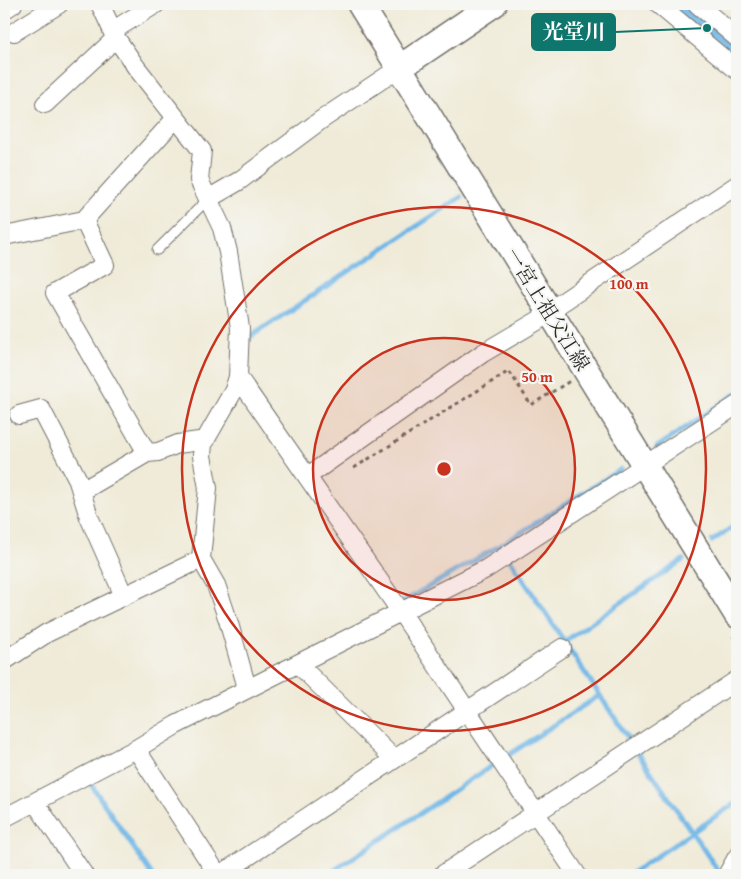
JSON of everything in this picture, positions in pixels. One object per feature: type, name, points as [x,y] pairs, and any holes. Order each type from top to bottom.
[{"type":"main road","name":"一宮上祖父江線","points":[[360,4],[737,615]]},
{"type":"main road","points":[[399,68],[494,4]]},
{"type":"street","points":[[4,10],[13,4]]},
{"type":"street","points":[[14,32],[59,4]]},
{"type":"street","points":[[100,4],[114,35],[136,67],[202,151],[198,180],[222,228],[228,252],[240,328],[238,377],[234,390],[203,444],[202,456],[208,488],[201,559],[216,585],[248,688]]},
{"type":"street","points":[[45,104],[114,35],[156,4]]},
{"type":"street","points":[[658,4],[737,70]]},
{"type":"street","points":[[697,4],[737,38]]},
{"type":"street","points":[[208,199],[239,182],[321,120],[399,68]]},
{"type":"street","points":[[4,236],[84,220],[176,118]]},
{"type":"street","points":[[308,476],[483,353],[539,320],[737,185]]},
{"type":"street","points":[[84,220],[105,265],[55,293],[147,453]]},
{"type":"street","points":[[238,377],[401,612],[577,875]]},
{"type":"street","points":[[4,818],[176,725],[486,569],[737,405]]},
{"type":"street","points":[[18,416],[41,409],[78,478],[89,516],[124,596]]},
{"type":"street","points":[[82,491],[147,453],[158,452],[178,444],[206,440]]},
{"type":"street","points":[[4,661],[47,633],[201,559]]},
{"type":"street","points":[[136,748],[219,875],[562,648]]},
{"type":"street","points":[[298,664],[394,759]]},
{"type":"street","points":[[442,875],[737,680]]},
{"type":"street","points":[[35,802],[84,875]]},
{"type":"street","points":[[727,875],[737,857]]},
{"type":"lane","points":[[157,250],[208,199]]},
{"type":"path","points":[[354,468],[509,372],[531,405],[575,378]]},
{"type":"waterway","points":[[678,4],[737,54]]},
{"type":"waterway","points":[[244,341],[461,197]]},
{"type":"waterway","points":[[657,447],[737,393]]},
{"type":"waterway","points":[[404,601],[501,545],[621,469]]},
{"type":"waterway","points":[[712,541],[737,524]]},
{"type":"waterway","points":[[509,558],[632,744]]},
{"type":"waterway","points":[[562,643],[683,560]]},
{"type":"waterway","points":[[504,758],[600,695]]},
{"type":"waterway","points":[[638,753],[721,875]]},
{"type":"waterway","points":[[327,875],[496,763]]},
{"type":"waterway","points":[[90,783],[152,875]]},
{"type":"waterway","points":[[629,875],[737,802]]},
{"type":"place","name":"光堂川","points":[[707,28]]}]
